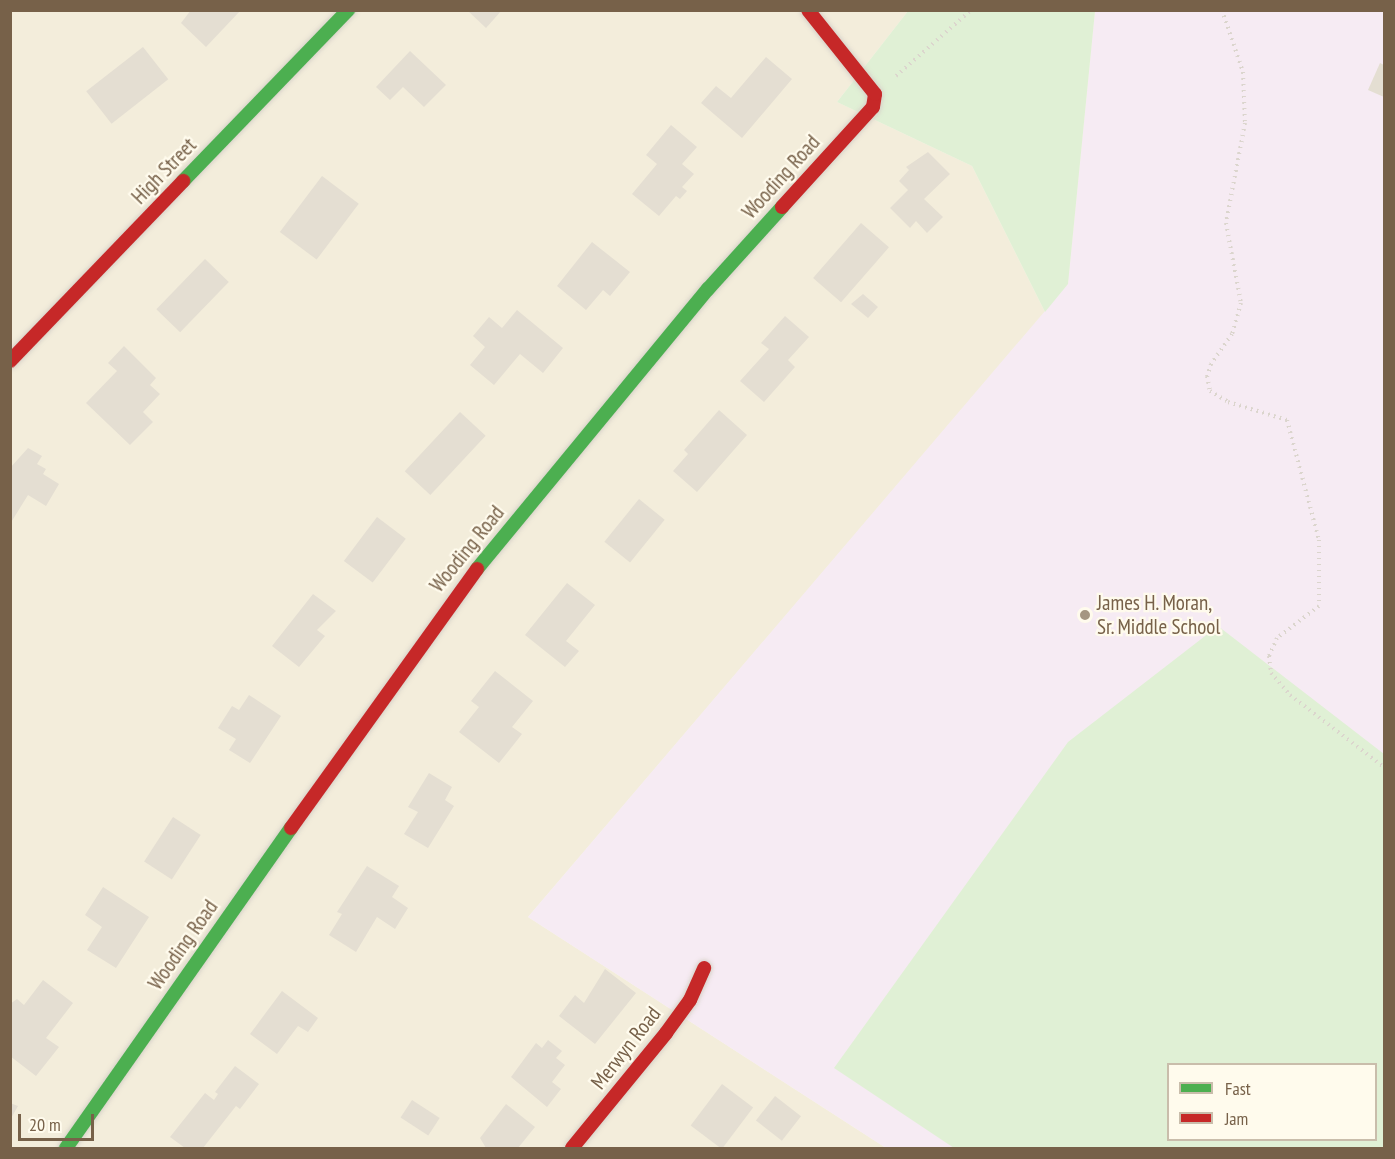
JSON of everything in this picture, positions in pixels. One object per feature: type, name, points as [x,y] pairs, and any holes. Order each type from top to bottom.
[{"type":"street","name":"High Street","points":[[10,361],[348,10]]},
{"type":"street","points":[[808,10],[875,94]]},
{"type":"street","name":"Wooding Road","points":[[66,1149],[452,600],[708,289],[873,107],[875,94]]},
{"type":"street","name":"Merwyn Road","points":[[572,1149],[666,1033],[690,1000],[704,968]]},
{"type":"path","points":[[875,94],[971,10]]},
{"type":"path","points":[[1222,10],[1243,72],[1245,123],[1226,223],[1241,303],[1232,334],[1211,364],[1207,376],[1210,391],[1228,402],[1287,420],[1319,540],[1319,606],[1277,638],[1269,656],[1271,673],[1290,695],[1384,767]]},
{"type":"shaded area","points":[[10,11],[908,11],[837,102],[972,166],[1045,312],[528,917],[886,1148],[11,1148]]},
{"type":"shaded area","name":"James H. Moran, Sr. Middle School","points":[[1095,11],[1384,11],[1384,1148],[886,1148],[528,917],[1068,284]]},
{"type":"green space","points":[[908,11],[1095,11],[1068,284],[1045,312],[972,166],[837,102]]},
{"type":"green space","points":[[1218,626],[1384,754],[1384,1148],[954,1148],[834,1068],[1068,742]]},
{"type":"building","points":[[191,10],[241,10],[206,47],[181,23]]},
{"type":"building","points":[[467,10],[502,10],[486,28]]},
{"type":"building","points":[[143,47],[168,79],[112,124],[86,91]]},
{"type":"building","points":[[410,51],[446,85],[424,107],[403,87],[390,100],[376,87]]},
{"type":"building","points":[[766,57],[792,79],[742,138],[701,103],[716,86],[731,98]]},
{"type":"building","points":[[1380,63],[1384,65],[1384,97],[1368,90]]},
{"type":"building","points":[[671,125],[697,147],[682,164],[694,174],[682,187],[687,191],[680,199],[676,196],[659,216],[632,194],[657,164],[646,155]]},
{"type":"building","points":[[928,152],[950,174],[924,199],[943,217],[927,233],[916,221],[910,228],[890,208],[908,190],[899,181],[909,170],[906,167]]},
{"type":"building","points":[[322,176],[359,204],[317,260],[280,232]]},
{"type":"building","points":[[861,223],[889,247],[841,302],[813,278]]},
{"type":"building","points":[[592,242],[630,272],[610,296],[603,290],[586,310],[557,286]]},
{"type":"building","points":[[205,259],[229,282],[180,332],[156,309]]},
{"type":"building","points":[[863,294],[878,307],[868,318],[851,304]]},
{"type":"building","points":[[517,310],[563,348],[543,373],[520,354],[494,385],[470,365],[485,347],[473,336],[489,317],[502,328]]},
{"type":"building","points":[[785,316],[809,337],[788,360],[795,367],[764,402],[740,381],[769,349],[761,343]]},
{"type":"building","points":[[124,346],[156,378],[150,385],[160,394],[143,412],[153,422],[130,445],[86,403],[117,371],[108,363]]},
{"type":"building","points":[[719,410],[747,435],[697,492],[673,471],[688,454],[684,450]]},
{"type":"building","points":[[460,412],[486,436],[430,495],[405,471]]},
{"type":"building","points":[[28,448],[42,456],[37,464],[46,469],[43,474],[59,484],[46,506],[28,495],[10,524],[10,468]]},
{"type":"building","points":[[639,499],[665,520],[630,563],[604,542]]},
{"type":"building","points":[[377,517],[406,539],[373,583],[344,561]]},
{"type":"building","points":[[567,583],[595,605],[566,641],[579,651],[565,667],[525,635]]},
{"type":"building","points":[[313,594],[336,611],[317,630],[325,636],[299,667],[272,646]]},
{"type":"building","points":[[495,671],[533,701],[512,727],[522,734],[499,763],[459,732],[479,707],[471,701]]},
{"type":"building","points":[[249,695],[281,716],[250,763],[229,750],[236,739],[218,728],[232,706],[239,710]]},
{"type":"building","points":[[429,773],[452,787],[445,800],[454,806],[428,848],[404,834],[418,812],[408,807]]},
{"type":"building","points":[[173,817],[201,835],[172,879],[144,861]]},
{"type":"building","points":[[367,866],[399,886],[392,897],[408,908],[395,929],[377,917],[356,952],[329,935],[342,914],[337,912]]},
{"type":"building","points":[[103,887],[149,917],[116,968],[87,950],[102,927],[85,915]]},
{"type":"building","points":[[605,969],[636,993],[595,1044],[559,1016],[575,995],[584,1003]]},
{"type":"building","points":[[43,980],[73,1003],[46,1038],[59,1047],[36,1076],[10,1056],[10,1004],[17,999],[24,1005]]},
{"type":"building","points":[[282,991],[318,1018],[308,1032],[298,1026],[277,1054],[250,1034]]},
{"type":"building","points":[[548,1040],[562,1051],[556,1058],[565,1065],[552,1082],[561,1089],[547,1107],[511,1077],[536,1043],[542,1048]]},
{"type":"building","points":[[235,1066],[259,1084],[240,1109],[236,1106],[203,1148],[185,1148],[170,1137],[205,1093],[214,1100],[218,1094],[215,1092]]},
{"type":"building","points":[[722,1084],[753,1107],[723,1148],[691,1126]]},
{"type":"building","points":[[775,1096],[801,1116],[782,1141],[756,1120]]},
{"type":"building","points":[[412,1100],[440,1118],[428,1136],[401,1118]]},
{"type":"building","points":[[10,1103],[18,1106],[10,1120]]},
{"type":"building","points":[[506,1104],[535,1127],[518,1148],[486,1148],[480,1138]]},
{"type":"traffic: fast","points":[[183,181],[348,10]]},
{"type":"traffic: fast","points":[[477,569],[708,289],[782,207]]},
{"type":"traffic: fast","points":[[66,1148],[291,828]]},
{"type":"traffic: jam","points":[[782,207],[873,107],[875,94],[808,10]]},
{"type":"traffic: jam","points":[[10,361],[183,181]]},
{"type":"traffic: jam","points":[[291,828],[477,569]]},
{"type":"traffic: jam","points":[[572,1148],[666,1033],[690,1000],[704,968]]},
{"type":"place","name":"James H. Moran, Sr. Middle School","points":[[1085,615]]}]
